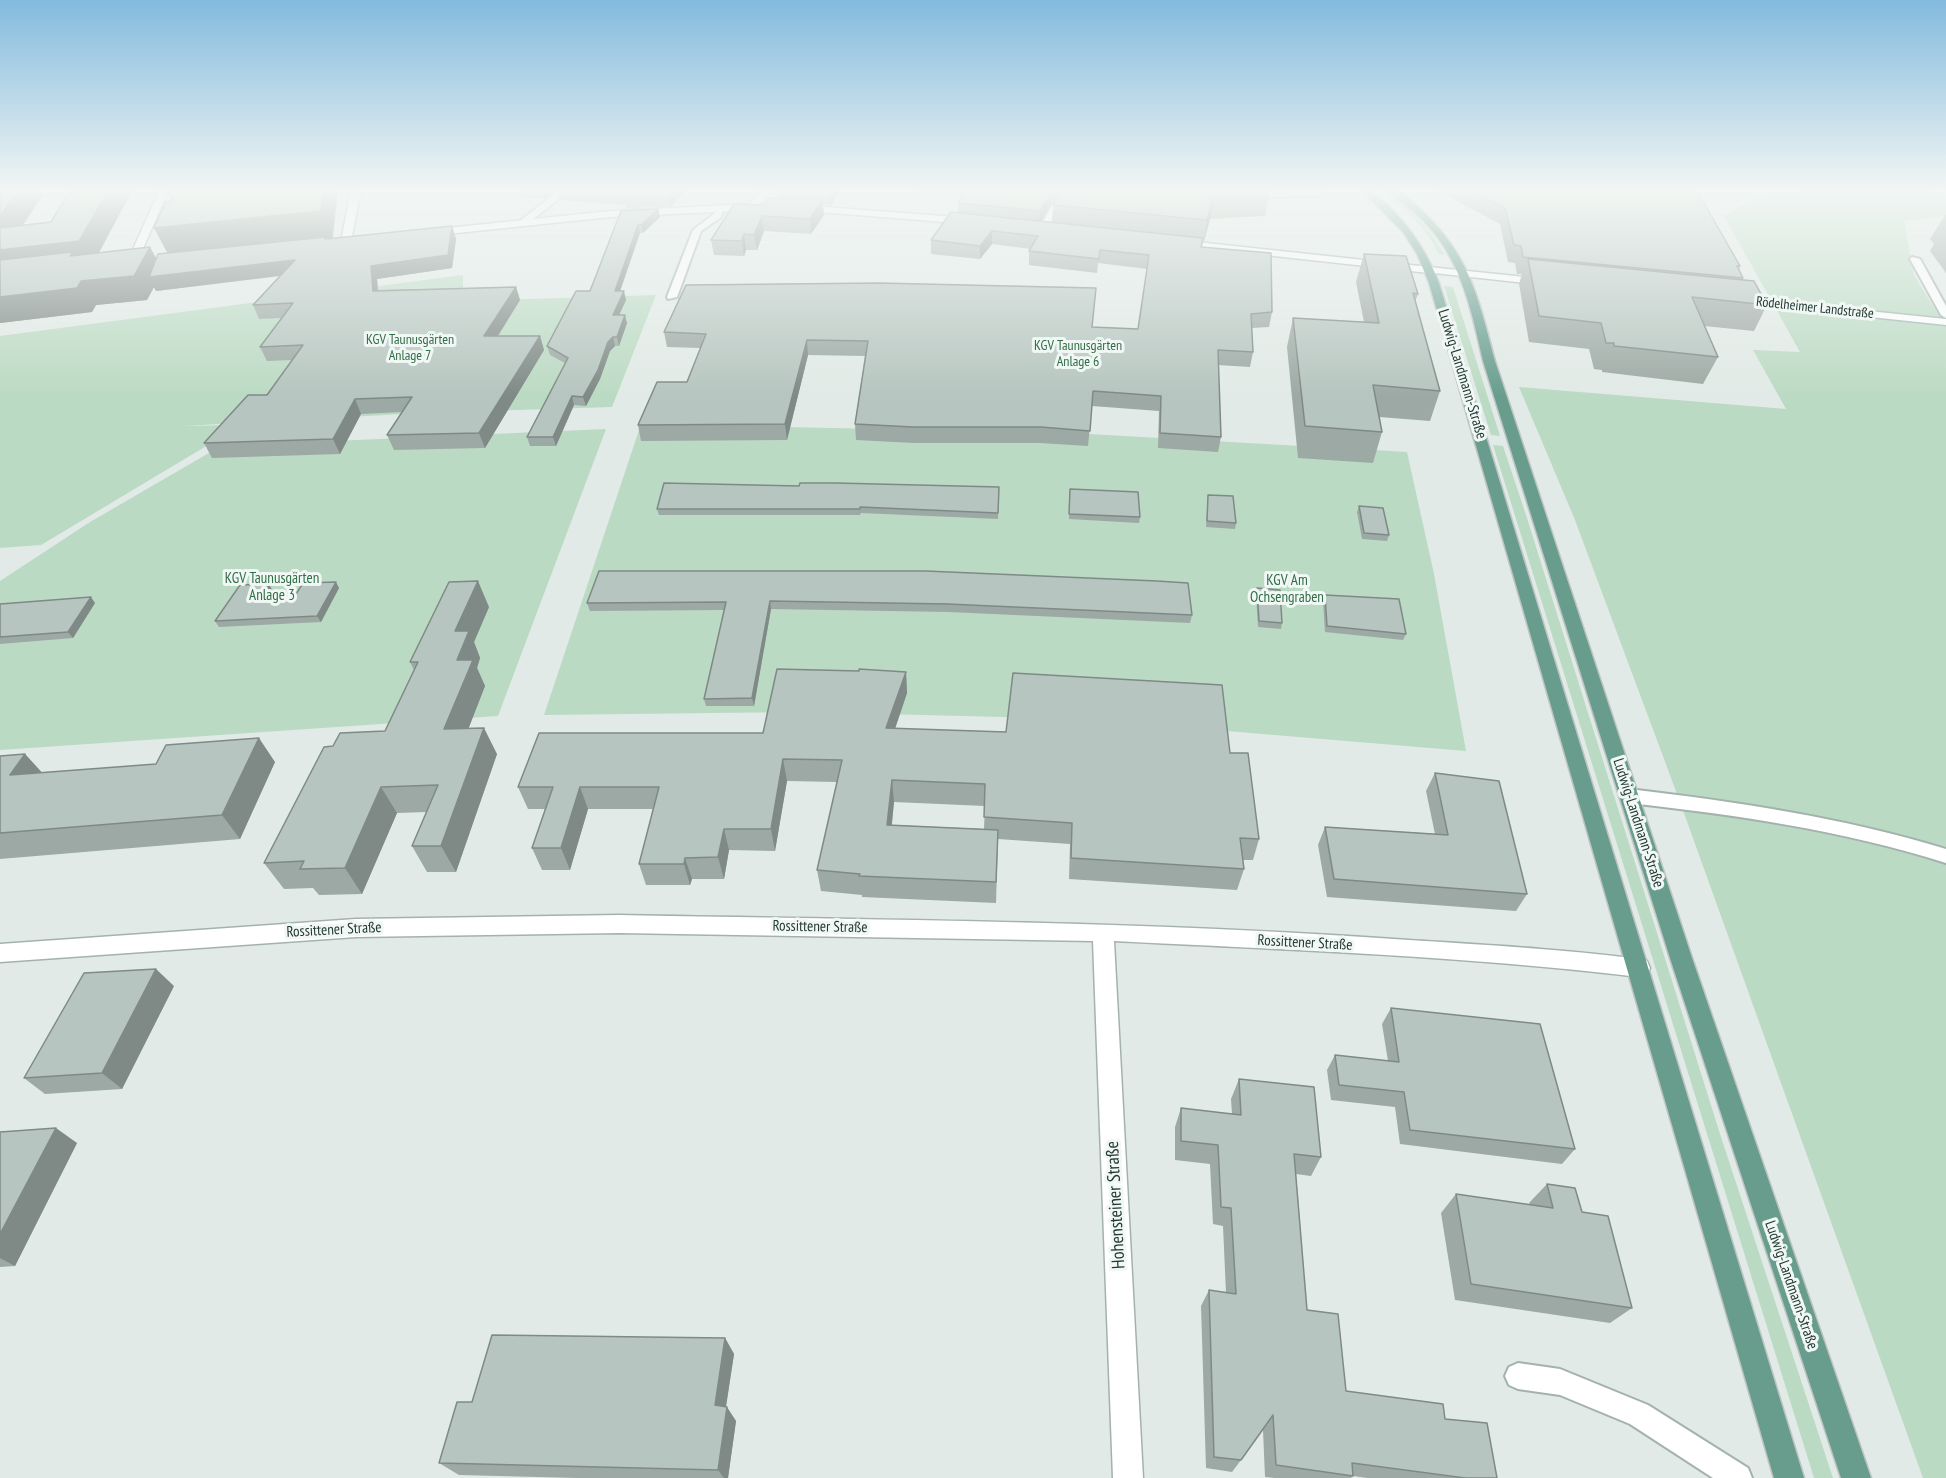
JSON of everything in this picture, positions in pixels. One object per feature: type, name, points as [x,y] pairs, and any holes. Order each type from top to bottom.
[{"type":"main road","name":"Ludwig-Landmann-Straße","points":[[1423,258],[1429,270],[1639,968],[1789,1478]]},
{"type":"main road","name":"Ludwig-Landmann-Straße","points":[[1455,258],[1471,290],[1489,361],[1681,958],[1856,1478]]},
{"type":"street","points":[[130,267],[134,258]]},
{"type":"street","points":[[1314,258],[1556,283]]},
{"type":"street","points":[[118,268],[142,265]]},
{"type":"street","name":"Rödelheimer Landstraße","points":[[1725,299],[1944,319]]},
{"type":"street","name":"Rossittener Straße","points":[[0,953],[356,928],[619,924],[1103,932],[1364,946],[1582,961],[1639,968]]},
{"type":"street","name":"Hohensteiner Straße","points":[[1103,932],[1128,1478]]},
{"type":"lane","points":[[672,297],[687,258]]},
{"type":"lane","points":[[1916,259],[1944,319]]},
{"type":"lane","points":[[1629,796],[1783,815],[1846,827],[1946,855]]},
{"type":"lane","points":[[1518,1376],[1560,1382],[1638,1414],[1738,1478]]},
{"type":"green space","points":[[1747,258],[1911,258],[1914,275],[1946,327],[1946,1478],[1923,1478],[1680,802],[1575,520],[1519,387],[1786,409],[1753,350],[1800,352]]},
{"type":"green space","name":"KGV Taunusgärten Anlage 7","points":[[463,275],[463,301],[656,295],[612,407],[421,413],[183,426],[234,425],[228,433],[41,545],[0,548],[0,336]]},
{"type":"green space","points":[[1444,286],[1453,287],[1500,436],[1491,435]]},
{"type":"green space","name":"KGV Am Ochsengraben","points":[[784,427],[1071,433],[1407,452],[1434,574],[1466,751],[1083,719],[801,712],[544,715],[639,430]]},
{"type":"green space","name":"KGV Taunusgärten Anlage 3","points":[[606,429],[498,716],[0,750],[0,581],[90,522],[221,446]]},
{"type":"green space","points":[[1493,445],[1503,446],[1526,515],[1720,1134],[1833,1478],[1814,1478]]},
{"type":"building","points":[[144,258],[134,276],[81,281],[77,288],[0,297],[0,260]]},
{"type":"building","points":[[156,258],[427,258],[371,266],[373,291],[516,287],[484,336],[540,336],[479,433],[387,435],[412,397],[355,399],[333,439],[204,443],[248,395],[267,395],[303,345],[260,347],[293,303],[253,305],[295,260],[149,277]]},
{"type":"building","points":[[603,258],[627,258],[615,291],[624,291],[613,315],[625,315],[617,337],[613,337],[608,342],[598,370],[583,397],[572,396],[553,437],[527,437],[568,358],[547,346],[576,291],[590,291]]},
{"type":"building","name":"KGV Taunusgärten Anlage 6","points":[[1149,258],[1271,258],[1272,312],[1251,314],[1253,352],[1218,350],[1221,437],[1160,433],[1161,396],[1093,391],[1090,431],[1041,427],[913,427],[855,424],[868,341],[807,340],[785,424],[638,425],[657,382],[687,382],[706,334],[664,332],[686,285],[879,283],[1096,288],[1092,327],[1138,329]]},
{"type":"building","points":[[1365,258],[1407,258],[1418,294],[1413,293],[1440,391],[1373,385],[1382,432],[1305,426],[1293,318],[1379,323]]},
{"type":"building","points":[[1533,258],[1735,258],[1743,278]]},
{"type":"building","points":[[1528,259],[1754,281],[1767,305],[1692,297],[1718,357],[1614,346],[1614,343],[1606,343],[1601,323],[1539,316]]},
{"type":"building","points":[[664,483],[799,486],[800,483],[836,483],[999,487],[998,513],[860,507],[860,509],[657,509]]},
{"type":"building","points":[[1070,489],[1138,492],[1140,517],[1069,514]]},
{"type":"building","points":[[1208,495],[1233,496],[1236,523],[1207,521]]},
{"type":"building","points":[[1359,506],[1383,508],[1389,535],[1364,533]]},
{"type":"building","points":[[599,571],[926,571],[1188,583],[1192,615],[948,604],[770,601],[752,698],[704,699],[726,602],[587,603]]},
{"type":"building","points":[[478,581],[455,631],[469,631],[457,660],[473,660],[444,729],[484,728],[441,846],[412,846],[438,785],[381,787],[345,868],[300,869],[304,861],[264,863],[324,747],[333,746],[340,733],[385,731],[418,662],[410,662],[449,582]]},
{"type":"building","points":[[336,582],[317,616],[215,621],[240,585],[269,584],[266,587],[291,602],[303,583]]},
{"type":"building","points":[[1257,588],[1280,590],[1282,623],[1259,621]]},
{"type":"building","points":[[1325,595],[1399,599],[1406,634],[1327,626]]},
{"type":"building","points":[[91,597],[68,632],[0,637],[0,604]]},
{"type":"building","points":[[777,669],[859,671],[859,669],[906,672],[886,728],[1006,732],[1013,673],[1222,685],[1230,753],[1248,753],[1259,839],[1240,838],[1244,869],[1071,858],[1072,823],[984,817],[985,784],[892,780],[887,825],[998,830],[996,882],[859,876],[860,874],[817,870],[842,760],[783,759],[771,829],[724,829],[718,857],[685,858],[684,864],[639,864],[659,787],[580,787],[561,848],[532,848],[553,787],[518,787],[539,733],[763,733]]},
{"type":"building","points":[[259,738],[222,815],[0,833],[0,756],[25,754],[10,775],[156,764],[166,745]]},
{"type":"building","points":[[1435,773],[1499,781],[1527,894],[1334,879],[1325,827],[1448,835]]},
{"type":"building","points":[[156,969],[102,1073],[24,1078],[84,973]]},
{"type":"building","points":[[1391,1008],[1540,1024],[1575,1149],[1410,1130],[1404,1092],[1339,1085],[1335,1055],[1399,1062]]},
{"type":"building","points":[[1239,1079],[1314,1087],[1321,1157],[1294,1154],[1307,1310],[1338,1314],[1346,1391],[1443,1404],[1445,1419],[1487,1423],[1497,1478],[1465,1478],[1352,1463],[1353,1476],[1276,1465],[1273,1415],[1241,1460],[1214,1457],[1209,1290],[1236,1294],[1231,1208],[1221,1207],[1218,1145],[1181,1141],[1181,1108],[1241,1115]]},
{"type":"building","points":[[56,1128],[0,1234],[0,1132]]},
{"type":"building","points":[[1547,1184],[1575,1188],[1582,1212],[1608,1216],[1632,1308],[1471,1284],[1456,1194],[1553,1208]]},
{"type":"building","points":[[492,1335],[725,1338],[715,1405],[727,1407],[718,1470],[439,1463],[457,1402],[472,1402]]}]
